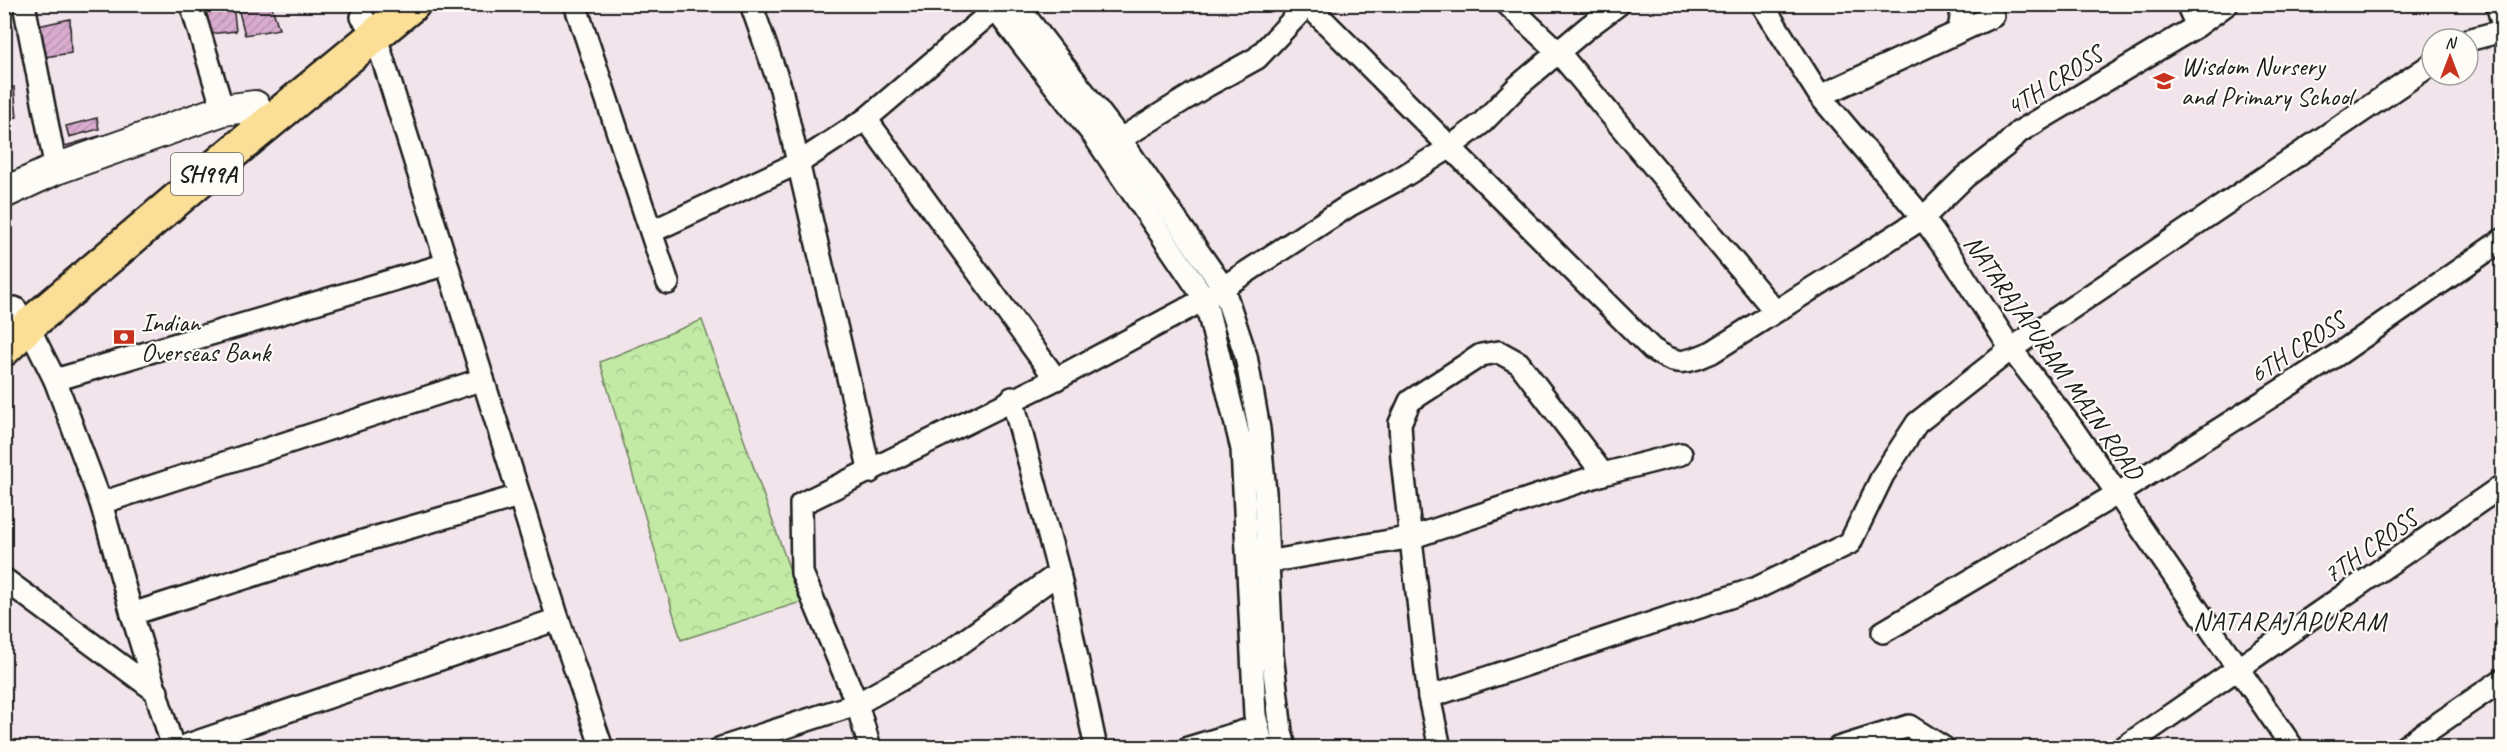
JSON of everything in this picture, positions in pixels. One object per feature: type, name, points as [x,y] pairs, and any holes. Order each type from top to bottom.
[{"type":"main road","name":"SH99A","points":[[4,349],[16,317],[239,108],[372,19],[413,4]]},
{"type":"main road","name":"SH99A","points":[[16,317],[372,19]]},
{"type":"street","points":[[24,4],[56,169]]},
{"type":"street","points":[[4,193],[56,169],[239,108],[191,4]]},
{"type":"street","points":[[574,4],[653,231],[668,283]]},
{"type":"street","points":[[751,4],[782,89],[870,472]]},
{"type":"street","points":[[1016,4],[1111,145],[1205,299],[1242,449],[1255,715],[1260,737],[1188,747]]},
{"type":"street","points":[[1507,4],[1559,53],[1775,311]]},
{"type":"street","points":[[870,747],[857,704],[802,573],[801,504],[870,472],[1012,398],[1056,379],[1205,299],[1350,205],[1449,148],[1482,123],[1518,86],[1619,4]]},
{"type":"street","name":"NATARAJAPURAM MAIN ROAD","points":[[1762,4],[1820,96],[1923,218],[2012,349],[2051,399],[2293,747]]},
{"type":"street","points":[[1959,32],[1963,4]]},
{"type":"street","points":[[2187,4],[2198,26]]},
{"type":"street","name":"4TH CROSS","points":[[1449,148],[1652,349],[1672,362],[1693,360],[1712,351],[1923,218],[1965,177],[2004,147],[2019,132],[2198,26],[2227,4]]},
{"type":"street","points":[[2497,4],[2502,22]]},
{"type":"street","points":[[1111,145],[1208,85],[1257,58],[1307,5],[1363,58],[1449,148]]},
{"type":"street","points":[[653,231],[800,162],[866,118],[993,7],[1111,145],[1223,287],[1246,356],[1259,429],[1269,562],[1272,654],[1285,747]]},
{"type":"street","points":[[1820,96],[1993,16]]},
{"type":"street","points":[[372,19],[558,620],[602,747]]},
{"type":"street","points":[[2480,37],[2502,31]]},
{"type":"street","points":[[1430,698],[1757,588],[1850,543],[1883,475],[1917,423],[2012,349],[2420,72]]},
{"type":"street","points":[[866,118],[1056,379]]},
{"type":"street","name":"6TH CROSS","points":[[1883,632],[2117,494],[2340,353],[2502,240]]},
{"type":"street","points":[[55,380],[447,264]]},
{"type":"street","points":[[16,317],[55,380],[101,503],[173,747]]},
{"type":"street","points":[[1440,747],[1430,698],[1413,537],[1402,460],[1400,423],[1410,401],[1481,355],[1499,352],[1519,363],[1603,474]]},
{"type":"street","points":[[101,503],[483,379]]},
{"type":"street","points":[[1012,398],[1059,573],[1096,747]]},
{"type":"street","points":[[1247,566],[1413,537],[1603,474],[1680,454]]},
{"type":"street","name":"7TH CROSS","points":[[2123,747],[2502,486]]},
{"type":"street","points":[[132,614],[342,547],[519,496]]},
{"type":"street","points":[[721,747],[857,704],[943,656],[1059,573]]},
{"type":"street","points":[[4,579],[158,692]]},
{"type":"street","points":[[179,747],[558,620]]},
{"type":"street","points":[[2403,747],[2502,680]]},
{"type":"street","points":[[1838,747],[1909,726],[1944,747]]},
{"type":"green space","points":[[702,320],[801,602],[681,640],[600,362]]},
{"type":"building","points":[[205,4],[233,4],[236,31],[209,34]]},
{"type":"building","points":[[237,4],[271,4],[279,29],[245,35]]},
{"type":"building","points":[[70,19],[71,53],[38,58],[33,27]]},
{"type":"building","points":[[14,87],[17,117],[4,118],[4,89]]},
{"type":"building","points":[[97,118],[99,129],[69,137],[66,126]]},
{"type":"building","points":[[99,136],[101,146],[59,159],[55,149]]},
{"type":"place","name":"Wisdom Nursery and Primary School","points":[[2164,81]]},
{"type":"place","name":"Indian Overseas Bank","points":[[124,337]]},
{"type":"district","name":"NATARAJAPURAM","points":[[2290,621]]}]
